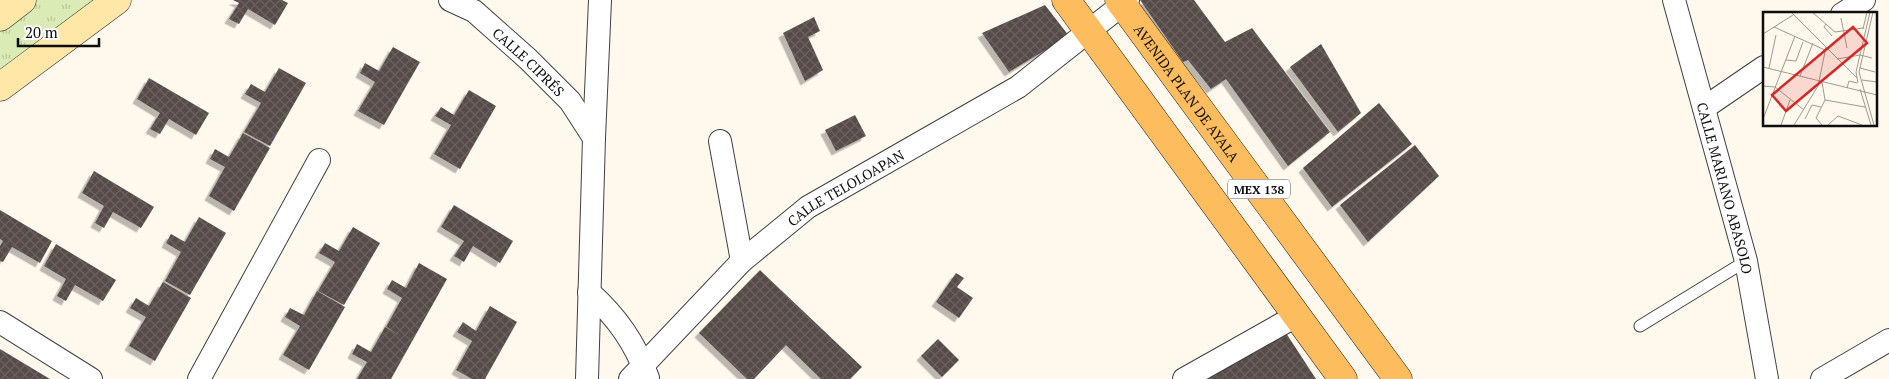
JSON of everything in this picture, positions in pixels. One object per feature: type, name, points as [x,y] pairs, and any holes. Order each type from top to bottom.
[{"type":"main road","points":[[0,17],[22,0]]},
{"type":"main road","points":[[0,87],[117,0]]},
{"type":"main road","name":"MEX 138","points":[[1066,0],[1344,379]]},
{"type":"main road","name":"AVENIDA PLAN DE AYALA","points":[[1123,1],[1398,379]]},
{"type":"street","name":"CALLE CIPRÉS","points":[[450,0],[474,11],[528,59],[570,101],[594,138]]},
{"type":"street","points":[[587,379],[600,0]]},
{"type":"street","name":"CALLE MARIANO ABASOLO","points":[[1674,0],[1746,261],[1767,379]]},
{"type":"street","points":[[1845,12],[1864,0]]},
{"type":"street","name":"CALLE TELOLOAPAN","points":[[640,374],[742,261],[808,208],[1018,88],[1123,1]]},
{"type":"street","points":[[1704,108],[1763,68]]},
{"type":"street","points":[[720,141],[742,261]]},
{"type":"street","points":[[200,379],[319,160]]},
{"type":"street","points":[[589,292],[606,307],[633,344],[640,374]]},
{"type":"street","points":[[1184,379],[1296,316]]},
{"type":"street","points":[[0,322],[91,379]]},
{"type":"street","points":[[1822,379],[1889,340]]},
{"type":"lane","points":[[1640,326],[1746,261]]},
{"type":"green space","points":[[22,0],[117,0],[0,89],[0,17]]},
{"type":"building","points":[[233,0],[282,0],[288,3],[275,25],[248,9],[239,24],[229,19],[239,3]]},
{"type":"building","points":[[1140,0],[1194,0],[1225,42],[1252,28],[1330,132],[1288,166],[1226,79],[1211,89],[1188,60],[1183,62]]},
{"type":"building","points":[[1045,5],[1069,36],[1009,72],[982,33]]},
{"type":"building","points":[[814,17],[820,31],[808,37],[823,70],[805,81],[783,33]]},
{"type":"building","points":[[1321,44],[1361,113],[1338,132],[1290,67]]},
{"type":"building","points":[[393,47],[420,62],[384,125],[358,111],[375,82],[360,73],[365,63],[379,71]]},
{"type":"building","points":[[279,68],[306,83],[270,146],[244,132],[261,103],[245,94],[251,84],[265,92]]},
{"type":"building","points":[[149,78],[209,113],[196,135],[169,119],[160,134],[150,129],[160,113],[137,99]]},
{"type":"building","points":[[469,90],[496,106],[460,169],[434,154],[451,125],[435,116],[441,107],[454,115]]},
{"type":"building","points":[[1379,103],[1412,144],[1332,207],[1303,168]]},
{"type":"building","points":[[855,115],[866,136],[836,151],[825,130]]},
{"type":"building","points":[[243,133],[270,148],[234,211],[209,196],[225,167],[210,159],[215,149],[229,157]]},
{"type":"building","points":[[1415,145],[1439,176],[1368,242],[1340,205]]},
{"type":"building","points":[[94,171],[154,207],[141,228],[113,212],[104,228],[95,223],[104,206],[82,193]]},
{"type":"building","points":[[454,205],[513,241],[500,263],[473,246],[464,262],[454,256],[464,241],[441,227]]},
{"type":"building","points":[[0,210],[52,241],[40,263],[12,247],[3,262],[0,261],[0,246],[3,241],[0,239]]},
{"type":"building","points":[[199,217],[226,233],[190,295],[165,281],[181,252],[166,243],[171,234],[185,242]]},
{"type":"building","points":[[353,227],[380,243],[344,305],[318,291],[335,262],[319,253],[325,243],[339,251]]},
{"type":"building","points":[[56,244],[116,280],[103,301],[75,285],[66,301],[57,296],[66,279],[44,266]]},
{"type":"building","points":[[419,263],[447,279],[391,379],[357,379],[367,362],[352,354],[357,344],[371,352],[385,327],[401,336],[386,327],[402,298],[387,289],[392,280],[406,288]]},
{"type":"building","points":[[760,270],[862,367],[850,379],[821,379],[786,345],[754,379],[747,379],[699,333]]},
{"type":"building","points":[[956,273],[964,278],[957,287],[973,298],[959,318],[936,302]]},
{"type":"building","points":[[163,282],[191,298],[155,361],[129,346],[146,317],[130,308],[136,298],[149,306]]},
{"type":"building","points":[[317,291],[345,307],[309,370],[283,355],[300,326],[285,317],[290,308],[304,315]]},
{"type":"building","points":[[490,306],[517,322],[485,379],[472,379],[456,370],[472,341],[457,332],[463,322],[476,331]]},
{"type":"building","points":[[1286,333],[1316,379],[1204,379]]},
{"type":"building","points":[[938,339],[959,360],[942,377],[921,356]]},
{"type":"building","points":[[0,349],[50,379],[0,379]]}]
